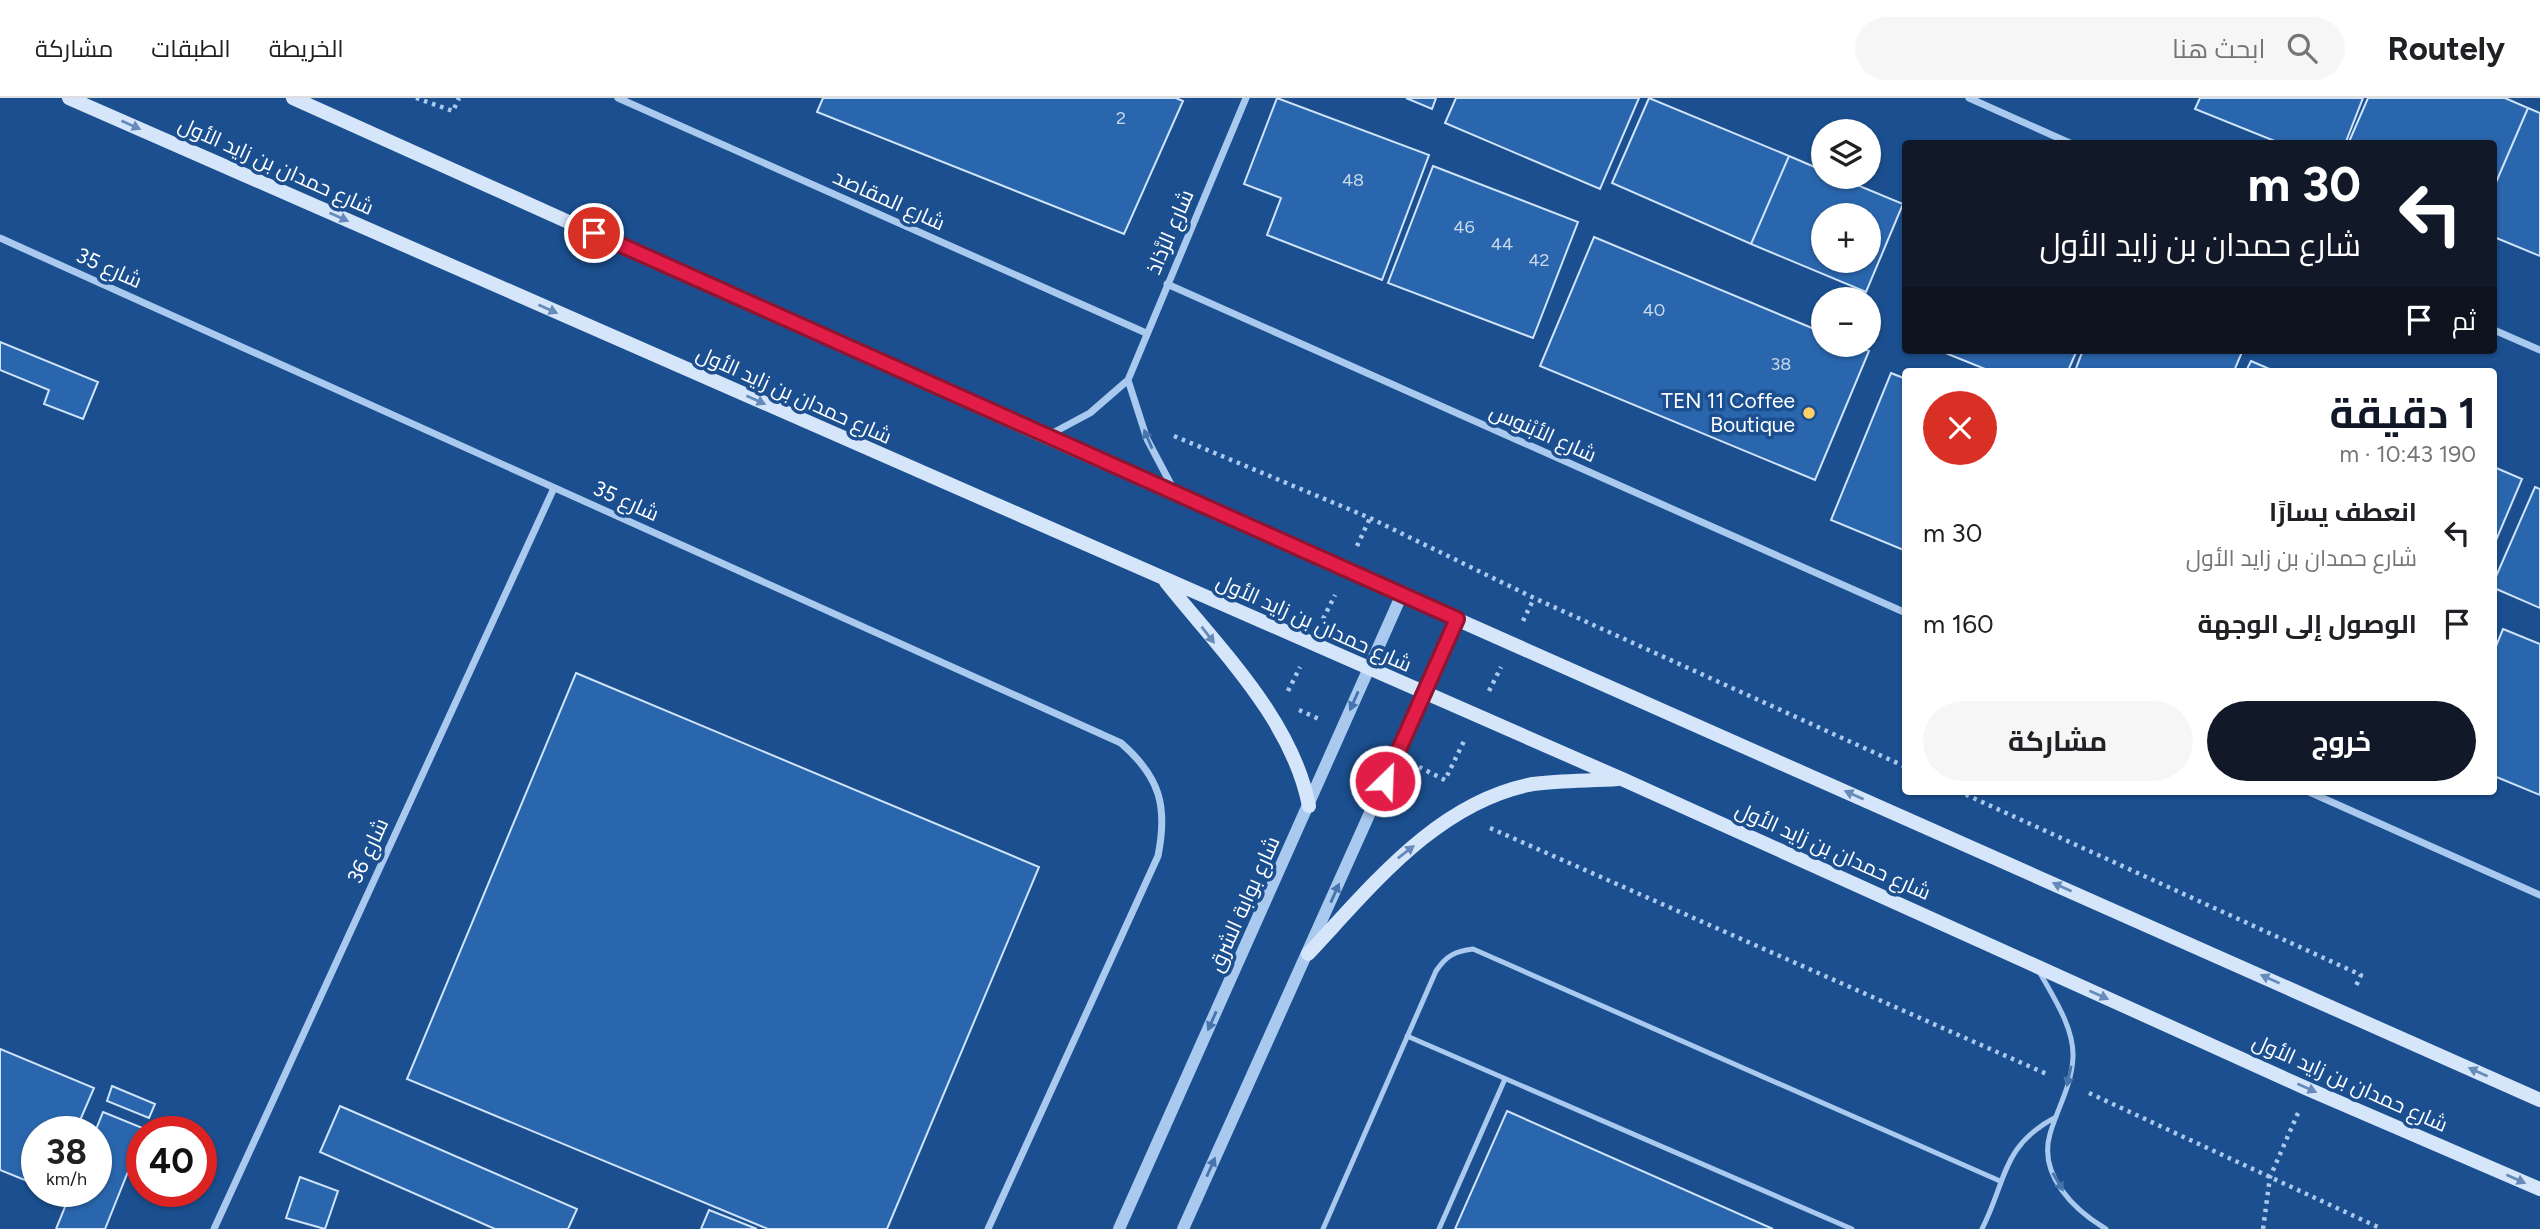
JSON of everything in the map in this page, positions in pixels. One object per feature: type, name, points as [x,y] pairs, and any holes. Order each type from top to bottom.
[{"type":"main road","name":"شارع حمدان بن زايد الأول","points":[[69,98],[1622,779],[2037,967],[2540,1189]]},
{"type":"main road","points":[[293,98],[1046,437],[2540,1100]]},
{"type":"main road","points":[[1166,581],[1284,736],[1302,773],[1309,806]]},
{"type":"main road","points":[[1308,954],[1394,862],[1459,814],[1493,796],[1534,784],[1622,779]]},
{"type":"street","name":"شارع المقاصد","points":[[618,98],[1146,334]]},
{"type":"street","name":"شارع الرَّذاذ","points":[[1046,437],[1090,413],[1128,380],[1247,98]]},
{"type":"street","points":[[1969,98],[2063,140]]},
{"type":"street","name":"شارع 35","points":[[0,238],[1121,743],[1139,759],[1153,779],[1162,804],[1163,830],[1158,856],[988,1229]]},
{"type":"street","name":"شارع الأبْنوس","points":[[1167,284],[1902,611]]},
{"type":"street","points":[[2497,331],[2540,350]]},
{"type":"street","points":[[1128,380],[1141,422],[1176,494]]},
{"type":"street","name":"شارع 36","points":[[214,1229],[554,488]]},
{"type":"street","name":"شارع بوابة الشرق","points":[[1119,1229],[1402,594]]},
{"type":"street","points":[[1183,1229],[1457,619]]},
{"type":"street","points":[[2315,795],[2540,895]]},
{"type":"lane","points":[[1323,1229],[1407,1036],[1444,959],[1457,951],[1473,949],[2000,1181]]},
{"type":"lane","points":[[2037,967],[2070,1033],[2073,1057],[2068,1084],[2049,1137],[2047,1157],[2054,1180],[2073,1204],[2106,1229]]},
{"type":"lane","points":[[1407,1036],[1852,1229]]},
{"type":"lane","points":[[1439,1229],[1505,1079]]},
{"type":"lane","points":[[1982,1229],[2000,1181],[2028,1133],[2056,1117]]},
{"type":"path","points":[[416,98],[453,111],[458,98]]},
{"type":"path","points":[[1141,422],[1370,518],[1534,598],[1902,765]]},
{"type":"path","points":[[1445,780],[1459,814],[2068,1084],[2382,1229]]},
{"type":"path","points":[[1967,795],[2361,975],[2344,1012]]},
{"type":"path","points":[[2263,1229],[2270,1177],[2308,1088]]},
{"type":"building","points":[[823,98],[1176,98],[1183,101],[1124,234],[817,112]]},
{"type":"building","points":[[1277,98],[1429,155],[1382,280],[1267,235],[1281,198],[1244,184]]},
{"type":"building","points":[[1406,98],[1436,98],[1432,109]]},
{"type":"building","points":[[1456,98],[1639,98],[1600,189],[1445,123]]},
{"type":"building","points":[[1649,98],[1789,156],[1751,244],[1612,183]]},
{"type":"building","points":[[2200,98],[2363,98],[2347,140],[2272,140],[2195,109]]},
{"type":"building","points":[[2368,98],[2505,98],[2528,108],[2497,180],[2497,140],[2350,140]]},
{"type":"building","points":[[2528,108],[2540,113],[2540,256],[2497,238],[2497,180]]},
{"type":"building","points":[[1789,156],[1811,165],[1811,189],[1867,189],[1902,204],[1881,256],[1881,203],[1811,203],[1811,269],[1751,244]]},
{"type":"building","points":[[1433,166],[1578,222],[1533,338],[1388,283]]},
{"type":"building","points":[[1594,237],[1811,328],[1811,357],[1866,357],[1815,480],[1540,366]]},
{"type":"building","points":[[1820,273],[1874,273],[1868,287],[1854,287]]},
{"type":"building","points":[[0,342],[98,382],[83,419],[44,404],[49,390],[0,370]]},
{"type":"building","points":[[1948,354],[2075,354],[2069,368],[1983,368]]},
{"type":"building","points":[[2081,354],[2241,354],[2235,368],[2076,368]]},
{"type":"building","points":[[2251,361],[2267,368],[2248,368]]},
{"type":"building","points":[[1891,373],[1902,377],[1902,549],[1831,520]]},
{"type":"building","points":[[2497,468],[2522,479],[2497,538]]},
{"type":"building","points":[[2535,487],[2540,489],[2540,608],[2497,589],[2497,574]]},
{"type":"building","points":[[2503,629],[2540,644],[2540,795],[2497,777],[2497,644]]},
{"type":"building","points":[[576,673],[1039,867],[887,1229],[768,1229],[407,1079]]},
{"type":"building","points":[[0,1049],[94,1088],[82,1116],[21,1116],[21,1179],[0,1170]]},
{"type":"building","points":[[112,1086],[155,1104],[150,1116],[144,1116],[107,1101]]},
{"type":"building","points":[[340,1106],[577,1209],[568,1229],[495,1229],[320,1152]]},
{"type":"building","points":[[1507,1111],[1773,1229],[1455,1229]]},
{"type":"building","points":[[103,1112],[126,1121],[126,1176],[105,1229],[56,1229],[65,1207],[112,1207],[112,1116],[101,1116]]},
{"type":"building","points":[[300,1177],[338,1191],[325,1229],[286,1218]]},
{"type":"building","points":[[709,1210],[757,1229],[701,1229]]},
{"type":"place","name":"TEN 11 Coffee Boutique","points":[[1809,413]]},
{"type":"route","points":[[594,233],[1457,619],[1385,781]]}]
